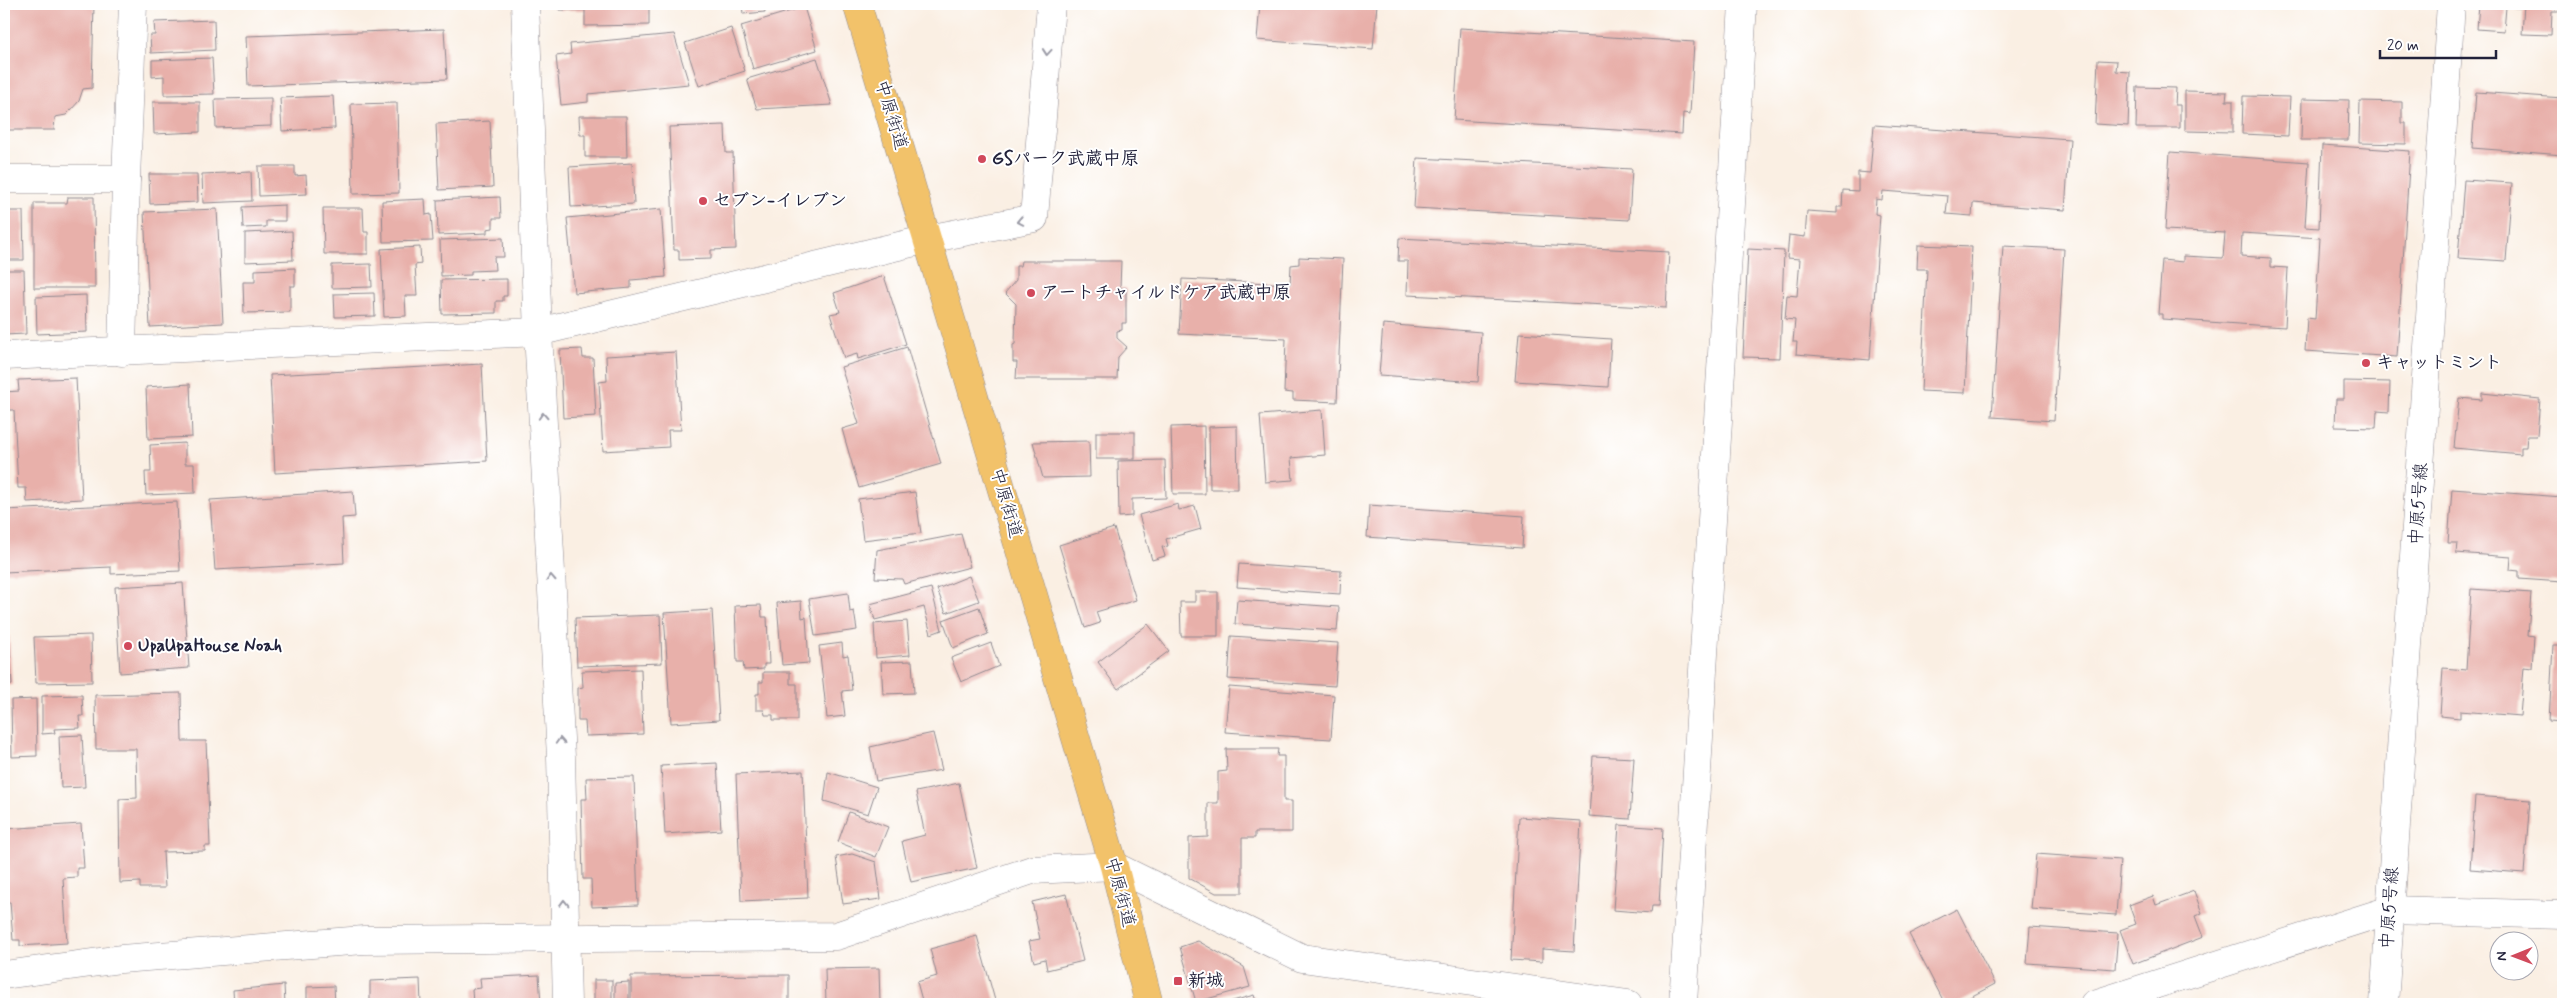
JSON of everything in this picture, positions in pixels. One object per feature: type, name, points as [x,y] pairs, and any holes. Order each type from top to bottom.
[{"type":"main road","name":"中原街道","points":[[857,4],[1114,866],[1149,1004]]},
{"type":"street","points":[[122,352],[133,4]]},
{"type":"street","points":[[525,4],[538,332],[561,757],[567,1004]]},
{"type":"street","points":[[4,356],[538,332],[928,239],[1034,218],[1052,4]]},
{"type":"street","points":[[1683,1004],[1743,4]]},
{"type":"street","name":"中原5号線","points":[[2384,1004],[2451,4]]},
{"type":"street","points":[[4,180],[126,179]]},
{"type":"street","points":[[4,975],[121,960],[364,940],[836,936],[1032,870],[1114,866],[1302,958],[1478,994],[1628,1004]]},
{"type":"street","points":[[2094,1004],[2390,910],[2563,915]]},
{"type":"building","points":[[4,4],[94,4],[92,88],[83,89],[79,101],[66,115],[55,117],[54,130],[4,130]]},
{"type":"building","points":[[559,4],[649,4],[649,25],[585,26],[585,10],[559,10]]},
{"type":"building","points":[[742,4],[764,4],[765,12],[743,14]]},
{"type":"building","points":[[1260,4],[1377,4],[1373,49],[1257,40]]},
{"type":"building","points":[[2479,4],[2520,4],[2519,8],[2506,7],[2504,31],[2477,29]]},
{"type":"building","points":[[2524,4],[2563,4],[2563,11],[2552,11],[2551,35],[2522,34]]},
{"type":"building","points":[[804,7],[817,50],[753,69],[741,26]]},
{"type":"building","points":[[214,20],[215,50],[151,53],[150,35],[155,35],[154,22]]},
{"type":"building","points":[[731,28],[745,71],[699,86],[685,43]]},
{"type":"building","points":[[1460,28],[1694,42],[1690,114],[1683,113],[1682,134],[1454,120]]},
{"type":"building","points":[[444,29],[447,79],[248,86],[246,36]]},
{"type":"building","points":[[674,34],[689,84],[588,94],[588,102],[561,105],[556,56],[571,54],[570,44]]},
{"type":"building","points":[[212,58],[214,94],[164,95],[164,76],[152,77],[152,60]]},
{"type":"building","points":[[817,58],[832,105],[757,109],[747,79]]},
{"type":"building","points":[[2098,60],[2117,61],[2116,71],[2130,72],[2128,126],[2095,124]]},
{"type":"building","points":[[2137,87],[2176,88],[2175,105],[2180,105],[2180,128],[2136,128]]},
{"type":"building","points":[[2185,91],[2227,92],[2226,101],[2233,101],[2233,132],[2185,131]]},
{"type":"building","points":[[2476,92],[2563,98],[2563,155],[2472,148]]},
{"type":"building","points":[[333,96],[335,128],[282,131],[280,98]]},
{"type":"building","points":[[2243,96],[2290,97],[2288,136],[2242,134]]},
{"type":"building","points":[[271,98],[271,126],[216,128],[215,99]]},
{"type":"building","points":[[2302,99],[2349,100],[2348,140],[2301,140]]},
{"type":"building","points":[[2360,101],[2402,102],[2402,123],[2406,123],[2406,144],[2359,143]]},
{"type":"building","points":[[153,102],[200,102],[200,132],[154,134]]},
{"type":"building","points":[[397,103],[399,193],[353,194],[351,104]]},
{"type":"building","points":[[579,116],[626,116],[627,157],[585,157],[585,135],[580,135]]},
{"type":"building","points":[[490,121],[493,187],[439,190],[436,124]]},
{"type":"building","name":"セブン-イレブン","points":[[725,125],[726,153],[733,153],[736,249],[711,250],[711,259],[679,260],[679,250],[674,250],[669,127]]},
{"type":"building","points":[[1874,125],[2070,139],[2065,210],[1973,203],[1972,216],[1946,214],[1948,196],[1883,191],[1882,200],[1876,199],[1875,214],[1880,215],[1870,360],[1796,354],[1797,342],[1793,342],[1795,320],[1785,319],[1787,295],[1797,296],[1800,259],[1787,258],[1789,235],[1805,237],[1807,211],[1837,213],[1837,207],[1842,207],[1843,190],[1858,191],[1858,172],[1870,173]]},
{"type":"building","points":[[2322,145],[2410,151],[2397,357],[2305,351],[2307,318],[2315,319],[2320,238],[2242,233],[2241,256],[2271,258],[2271,267],[2288,268],[2285,327],[2162,319],[2162,314],[2158,314],[2162,260],[2183,262],[2183,256],[2223,258],[2225,233],[2165,230],[2170,152],[2309,162],[2305,227],[2319,228]]},
{"type":"building","points":[[1417,158],[1632,169],[1629,220],[1414,208]]},
{"type":"building","points":[[632,163],[634,204],[571,207],[569,167]]},
{"type":"building","points":[[258,166],[295,166],[295,176],[306,175],[307,194],[259,196]]},
{"type":"building","points":[[251,172],[252,201],[203,203],[202,174]]},
{"type":"building","points":[[149,174],[197,174],[198,202],[150,204]]},
{"type":"building","points":[[2464,180],[2512,183],[2506,261],[2458,258]]},
{"type":"building","points":[[68,197],[94,197],[95,288],[34,288],[34,203],[67,203]]},
{"type":"building","points":[[500,197],[501,218],[493,218],[493,228],[487,229],[487,233],[438,235],[437,200]]},
{"type":"building","points":[[425,199],[426,215],[431,214],[433,241],[383,242],[382,201]]},
{"type":"building","points":[[285,205],[285,221],[266,221],[266,227],[243,228],[242,207]]},
{"type":"building","points":[[323,208],[363,208],[364,232],[368,232],[368,254],[324,254]]},
{"type":"building","points":[[217,209],[223,323],[150,327],[144,212]]},
{"type":"building","points":[[661,209],[666,277],[631,280],[631,288],[574,293],[567,218]]},
{"type":"building","points":[[4,211],[23,211],[24,260],[4,260]]},
{"type":"building","points":[[292,231],[293,260],[245,262],[245,233]]},
{"type":"building","points":[[503,238],[504,257],[494,257],[495,270],[471,271],[471,275],[441,276],[440,240]]},
{"type":"building","points":[[1399,238],[1669,252],[1666,308],[1407,295],[1408,261],[1398,261]]},
{"type":"building","points":[[1918,245],[1972,247],[1965,393],[1921,391],[1927,269],[1917,269]]},
{"type":"building","points":[[2003,246],[2064,249],[2054,421],[1992,417]]},
{"type":"building","points":[[420,247],[421,264],[415,265],[417,296],[405,296],[406,316],[384,317],[381,249]]},
{"type":"building","points":[[1748,249],[1784,251],[1780,358],[1743,357]]},
{"type":"building","points":[[1299,257],[1343,259],[1337,402],[1293,400],[1293,393],[1284,392],[1286,339],[1179,334],[1182,279],[1290,284],[1291,265],[1299,264]]},
{"type":"building","points":[[1021,261],[1121,261],[1120,288],[1126,288],[1126,323],[1122,323],[1122,330],[1117,331],[1117,338],[1127,347],[1118,357],[1117,379],[1016,379],[1017,362],[1013,362],[1013,345],[1015,344],[1016,304],[1005,293],[1016,280],[1016,266],[1020,266]]},
{"type":"building","points":[[371,264],[372,287],[332,288],[332,265]]},
{"type":"building","points":[[295,268],[295,286],[290,286],[290,312],[244,313],[243,282],[255,282],[255,270]]},
{"type":"building","points":[[4,270],[24,270],[26,334],[4,335]]},
{"type":"building","points":[[884,276],[906,344],[858,359],[857,354],[844,358],[830,314],[840,312],[834,293]]},
{"type":"building","points":[[507,279],[507,296],[503,296],[503,301],[496,301],[496,313],[442,314],[441,280]]},
{"type":"building","points":[[374,293],[375,316],[335,317],[334,294]]},
{"type":"building","points":[[86,295],[87,332],[37,334],[36,297]]},
{"type":"building","points":[[1383,324],[1481,332],[1478,382],[1379,375]]},
{"type":"building","points":[[1519,333],[1611,339],[1608,387],[1515,381]]},
{"type":"building","points":[[907,347],[941,464],[859,488],[842,429],[859,424],[841,367]]},
{"type":"building","points":[[582,349],[583,358],[593,358],[596,416],[563,418],[560,350]]},
{"type":"building","points":[[676,352],[681,430],[668,430],[669,447],[603,451],[599,382],[607,381],[606,356]]},
{"type":"building","points":[[482,364],[487,461],[275,473],[270,375]]},
{"type":"building","points":[[76,378],[82,499],[27,502],[26,488],[18,488],[14,410],[4,410],[4,392],[19,391],[18,380]]},
{"type":"building","points":[[2344,381],[2390,382],[2389,412],[2377,411],[2376,428],[2335,427],[2336,399],[2344,399]]},
{"type":"building","points":[[190,384],[192,437],[148,439],[146,387]]},
{"type":"building","points":[[2482,393],[2540,399],[2537,436],[2527,436],[2526,447],[2521,447],[2521,454],[2454,448],[2459,398],[2482,400]]},
{"type":"building","points":[[1322,410],[1325,455],[1291,458],[1293,480],[1265,482],[1260,415]]},
{"type":"building","points":[[1204,426],[1205,494],[1173,494],[1171,427]]},
{"type":"building","points":[[1237,426],[1238,489],[1210,489],[1209,427]]},
{"type":"building","points":[[1096,432],[1135,432],[1135,459],[1096,459]]},
{"type":"building","points":[[1089,441],[1090,477],[1043,478],[1033,442]]},
{"type":"building","points":[[185,443],[185,464],[194,464],[195,493],[146,495],[145,472],[151,472],[150,445]]},
{"type":"building","points":[[1165,460],[1166,498],[1132,499],[1132,516],[1119,517],[1118,461]]},
{"type":"building","points":[[2452,489],[2563,497],[2562,582],[2519,579],[2519,571],[2510,570],[2511,557],[2456,553],[2457,543],[2448,543]]},
{"type":"building","points":[[353,491],[355,517],[342,518],[344,563],[215,570],[210,500]]},
{"type":"building","points":[[915,492],[921,533],[863,540],[858,499]]},
{"type":"building","points":[[177,502],[180,571],[111,574],[111,567],[4,572],[4,510]]},
{"type":"building","points":[[1178,504],[1179,510],[1195,506],[1201,529],[1166,539],[1168,546],[1162,547],[1165,556],[1152,560],[1139,515]]},
{"type":"building","points":[[1369,505],[1524,516],[1522,548],[1367,537]]},
{"type":"building","points":[[1114,528],[1136,600],[1096,612],[1100,623],[1085,628],[1059,545]]},
{"type":"building","points":[[961,534],[970,567],[904,584],[902,579],[875,578],[877,550]]},
{"type":"building","points":[[1239,564],[1341,571],[1340,594],[1237,587]]},
{"type":"building","points":[[969,576],[979,601],[946,613],[937,589]]},
{"type":"building","points":[[183,583],[189,668],[120,673],[115,587]]},
{"type":"building","points":[[931,588],[942,630],[931,634],[924,607],[875,620],[870,604]]},
{"type":"building","points":[[2471,589],[2531,593],[2528,635],[2534,636],[2532,668],[2524,667],[2520,716],[2460,711],[2460,718],[2440,716],[2443,668],[2466,670]]},
{"type":"building","points":[[1195,592],[1218,592],[1218,636],[1181,636],[1180,602],[1195,602]]},
{"type":"building","points":[[848,593],[850,612],[854,611],[857,630],[815,636],[809,599]]},
{"type":"building","points":[[1237,600],[1339,607],[1337,631],[1235,624]]},
{"type":"building","points":[[801,601],[802,618],[806,617],[809,663],[782,665],[777,603]]},
{"type":"building","points":[[761,605],[762,617],[767,617],[769,664],[764,664],[764,669],[744,670],[743,662],[737,662],[735,606]]},
{"type":"building","points":[[979,607],[988,634],[953,648],[943,620]]},
{"type":"building","points":[[712,610],[719,720],[671,723],[664,613]]},
{"type":"building","points":[[660,615],[662,663],[577,666],[575,618]]},
{"type":"building","points":[[907,621],[910,655],[876,658],[874,624]]},
{"type":"building","points":[[1148,624],[1169,651],[1118,689],[1098,662]]},
{"type":"building","points":[[9,634],[12,685],[4,686],[4,635]]},
{"type":"building","points":[[91,635],[92,682],[36,683],[34,637]]},
{"type":"building","points":[[1231,636],[1338,643],[1335,686],[1228,679]]},
{"type":"building","points":[[842,643],[843,656],[848,655],[852,690],[842,691],[845,716],[827,718],[819,646]]},
{"type":"building","points":[[991,643],[999,666],[961,682],[951,658]]},
{"type":"building","points":[[2553,645],[2563,645],[2563,722],[2549,721]]},
{"type":"building","points":[[912,661],[914,693],[883,694],[881,662]]},
{"type":"building","points":[[641,669],[643,734],[586,736],[585,721],[578,721],[578,688],[583,687],[582,671]]},
{"type":"building","points":[[763,672],[790,672],[790,684],[797,684],[797,720],[773,720],[773,715],[765,715],[764,710],[756,710],[756,694],[759,694],[759,682],[763,682]]},
{"type":"building","points":[[1229,687],[1334,695],[1331,739],[1225,732]]},
{"type":"building","points":[[181,693],[182,741],[206,741],[210,846],[205,846],[205,851],[163,852],[165,888],[140,888],[140,882],[120,883],[119,799],[137,798],[136,749],[96,749],[95,695]]},
{"type":"building","points":[[82,695],[83,716],[79,716],[80,728],[54,729],[55,733],[42,734],[42,696]]},
{"type":"building","points":[[36,699],[37,756],[12,757],[11,700]]},
{"type":"building","points":[[933,733],[942,770],[876,781],[870,747]]},
{"type":"building","points":[[82,735],[85,787],[61,788],[59,736]]},
{"type":"building","points":[[1226,749],[1278,749],[1277,756],[1284,756],[1284,801],[1292,801],[1292,832],[1255,832],[1255,838],[1242,838],[1242,893],[1216,893],[1189,878],[1189,838],[1208,837],[1208,803],[1218,803],[1218,772],[1227,771]]},
{"type":"building","points":[[1593,756],[1634,758],[1630,819],[1589,816]]},
{"type":"building","points":[[717,763],[721,830],[665,834],[661,766]]},
{"type":"building","points":[[803,771],[808,898],[741,901],[736,774]]},
{"type":"building","points":[[828,772],[877,787],[868,814],[824,801]]},
{"type":"building","points":[[634,777],[638,905],[592,907],[591,879],[583,879],[581,799],[587,799],[586,778]]},
{"type":"building","points":[[959,783],[977,868],[911,882],[902,841],[925,835],[916,792]]},
{"type":"building","points":[[2475,796],[2530,800],[2524,873],[2470,869]]},
{"type":"building","points":[[849,812],[888,827],[876,857],[838,842]]},
{"type":"building","points":[[1519,817],[1581,821],[1574,951],[1542,949],[1542,962],[1511,960]]},
{"type":"building","points":[[81,824],[84,868],[77,868],[77,877],[63,878],[67,943],[20,946],[20,940],[13,940],[10,902],[4,902],[4,829]]},
{"type":"building","points":[[1619,825],[1663,828],[1659,906],[1652,906],[1651,913],[1613,910]]},
{"type":"building","points":[[852,854],[876,862],[881,899],[843,904],[836,857]]},
{"type":"building","points":[[2036,854],[2120,860],[2116,915],[2031,909]]},
{"type":"building","points":[[2194,891],[2202,913],[2195,916],[2203,937],[2133,964],[2120,930],[2136,924],[2129,905],[2153,896],[2156,905]]},
{"type":"building","points":[[1066,894],[1083,961],[1047,970],[1045,959],[1034,962],[1029,941],[1040,939],[1032,902]]},
{"type":"building","points":[[1957,909],[1995,984],[1957,1004],[1945,1004],[1909,934]]},
{"type":"building","points":[[2030,927],[2118,933],[2115,969],[2027,963]]},
{"type":"building","points":[[977,936],[996,1004],[923,1004],[917,982],[937,976],[930,949]]},
{"type":"building","points":[[1198,941],[1244,967],[1250,987],[1196,1002],[1180,947]]},
{"type":"building","points":[[879,968],[880,1004],[826,1004],[825,969]]},
{"type":"building","points":[[539,975],[541,1004],[473,1004],[472,989],[481,988],[480,978]]},
{"type":"building","points":[[789,975],[789,1004],[631,1004],[631,976]]},
{"type":"building","points":[[420,979],[421,1004],[370,1004],[370,981]]},
{"type":"building","points":[[594,980],[612,980],[612,1004],[594,1004]]},
{"type":"building","points":[[629,982],[629,1004],[615,1004],[615,983]]},
{"type":"building","points":[[284,985],[285,1004],[234,1004],[233,990]]},
{"type":"building","points":[[334,986],[335,1004],[307,1004],[307,987]]},
{"type":"building","points":[[1254,995],[1257,1004],[1222,1004]]},
{"type":"place","name":"GSパーク武蔵中原","points":[[982,159]]},
{"type":"place","name":"セブン-イレブン","points":[[703,201]]},
{"type":"place","name":"アートチャイルドケア武蔵中原","points":[[1031,293]]},
{"type":"place","name":"キャットミント","points":[[2366,363]]},
{"type":"place","name":"UpaUpaHouse Noah","points":[[128,646]]},
{"type":"place","name":"新城","points":[[1178,981]]}]
